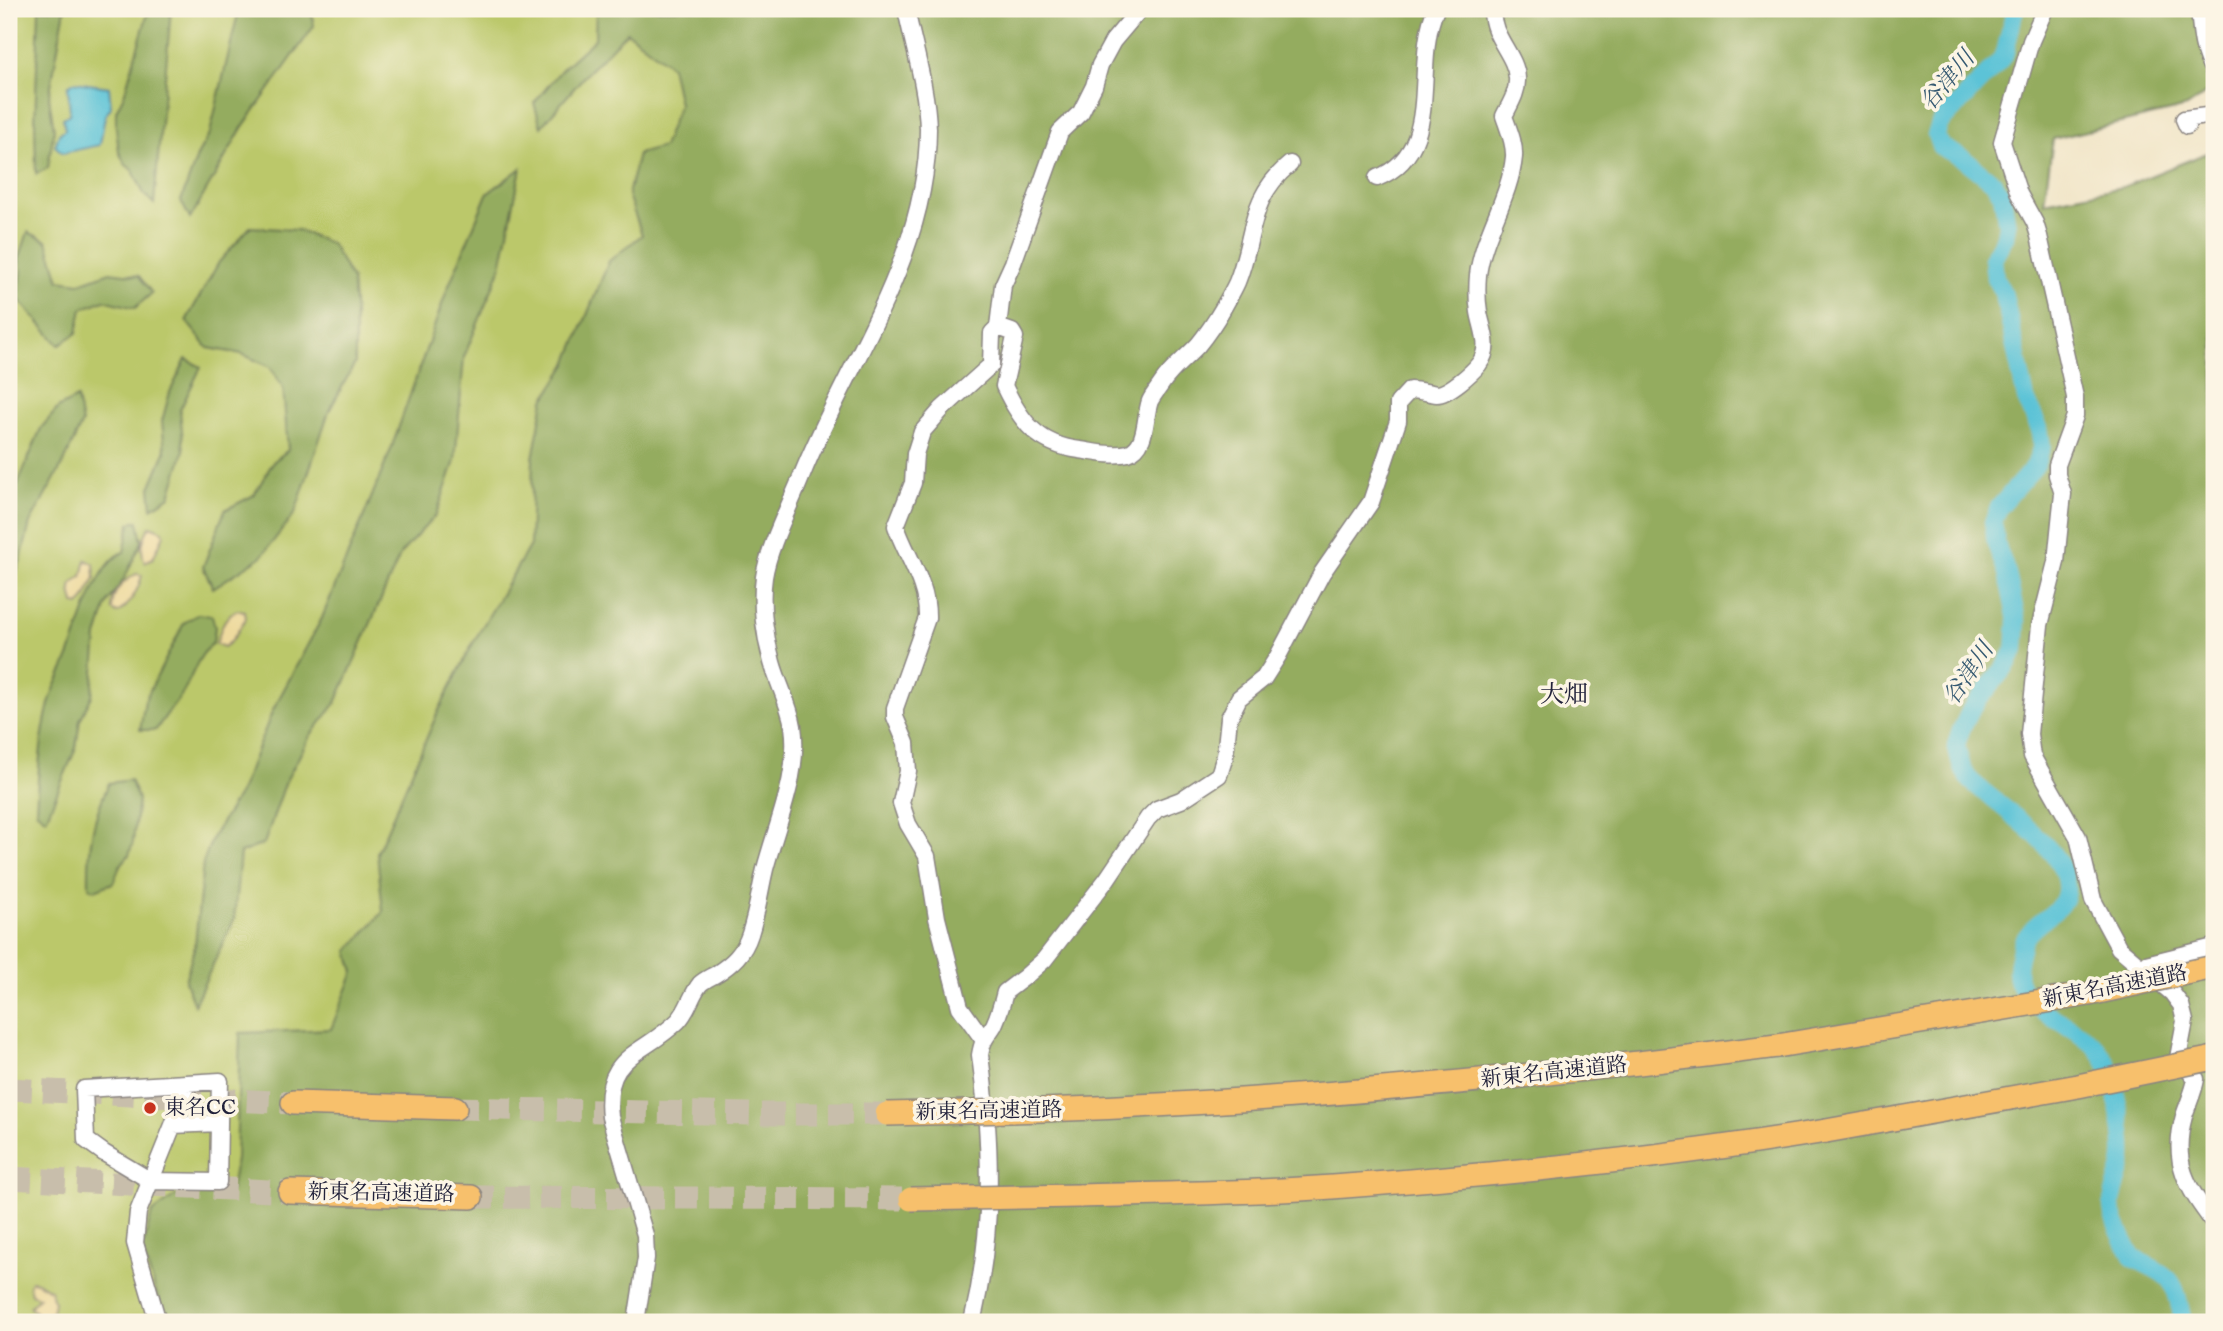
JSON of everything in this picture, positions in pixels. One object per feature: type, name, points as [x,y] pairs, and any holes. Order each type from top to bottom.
[{"type":"highway","name":"新東名高速道路","points":[[887,1114],[1220,1103],[1465,1083],[1777,1046],[2089,995],[2214,967]]},
{"type":"highway","points":[[911,1199],[1331,1187],[1531,1170],[1734,1146],[1826,1131],[2078,1086],[2214,1058]]},
{"type":"highway","points":[[293,1103],[456,1108]]},
{"type":"highway","name":"新東名高速道路","points":[[290,1192],[471,1196]]},
{"type":"street","points":[[636,1322],[646,1258],[645,1236],[610,1117],[610,1084],[627,1058],[680,1020],[701,984],[732,964],[750,935],[782,813],[794,751],[791,716],[772,662],[766,633],[764,577],[774,541],[818,434],[900,269],[917,216],[926,165],[926,103],[905,9]]},
{"type":"street","points":[[983,1039],[960,1006],[937,918],[927,856],[908,824],[901,803],[908,771],[906,743],[895,717],[895,708],[927,618],[928,604],[909,553],[895,526],[913,483],[915,454],[922,432],[942,409],[992,365],[992,333],[998,327],[1003,285],[1060,132],[1081,112],[1113,41],[1140,9]]},
{"type":"street","points":[[1377,178],[1397,168],[1408,155],[1415,139],[1422,115],[1427,38],[1436,9]]},
{"type":"street","points":[[972,1322],[982,1280],[990,1163],[980,1055],[983,1039],[1000,1012],[1005,992],[1044,960],[1107,879],[1147,818],[1157,809],[1181,800],[1219,775],[1225,756],[1229,718],[1239,698],[1264,678],[1322,573],[1371,502],[1398,421],[1398,403],[1410,390],[1438,394],[1452,389],[1480,363],[1487,348],[1480,315],[1478,274],[1514,157],[1513,142],[1504,116],[1514,96],[1517,78],[1496,34],[1492,9]]},
{"type":"street","points":[[2045,9],[2031,41],[2002,142],[2019,194],[2039,236],[2075,397],[2075,416],[2057,465],[2063,494],[2062,512],[2056,562],[2040,625],[2029,734],[2032,756],[2078,836],[2093,900],[2119,948],[2172,993],[2181,1005],[2185,1021],[2178,1058],[2196,1079],[2184,1116],[2180,1155],[2190,1192],[2214,1223]]},
{"type":"street","points":[[2199,9],[2206,58],[2214,72]]},
{"type":"street","points":[[2187,126],[2184,119],[2214,115]]},
{"type":"street","points":[[998,327],[1012,332],[1015,337],[1004,386],[1020,417],[1036,433],[1050,444],[1069,449],[1111,454],[1129,453],[1138,444],[1143,433],[1150,402],[1164,380],[1208,332],[1237,283],[1251,235],[1252,220],[1260,202],[1275,177],[1290,164]]},
{"type":"street","points":[[2138,966],[2214,947]]},
{"type":"street","points":[[220,1081],[219,1123],[218,1182],[151,1181],[86,1140],[84,1089],[220,1081]]},
{"type":"street","points":[[158,1322],[135,1243],[138,1212],[187,1083]]},
{"type":"street","points":[[173,1125],[219,1123]]},
{"type":"green space","points":[[9,9],[734,9],[244,1322],[9,1322]]},
{"type":"green space","points":[[39,9],[65,9],[49,97],[54,129],[48,168],[36,174],[35,123]]},
{"type":"green space","points":[[149,9],[171,9],[154,204],[144,194],[133,171],[125,164],[119,152],[116,128],[116,111],[124,95]]},
{"type":"green space","points":[[239,9],[311,9],[314,26],[242,128],[190,219],[181,201],[198,154],[210,133]]},
{"type":"green space","points":[[596,9],[2214,9],[2214,88],[2187,107],[2053,139],[2044,202],[2123,187],[2214,150],[2214,1322],[166,1322],[142,1250],[152,1213],[181,1192],[231,1190],[236,1159],[240,1033],[331,1029],[354,972],[348,951],[383,912],[377,853],[437,714],[473,643],[530,545],[533,458],[544,400],[567,364],[609,261],[642,235],[628,195],[638,154],[663,147],[679,104],[671,66],[627,32],[587,73],[541,127],[534,103],[562,69],[595,39]]},
{"type":"green space","points":[[521,168],[501,267],[464,357],[455,461],[436,515],[401,553],[336,703],[310,736],[286,781],[264,844],[240,853],[234,920],[194,1005],[185,981],[195,945],[203,863],[213,836],[240,792],[273,710],[322,618],[390,452],[447,290],[487,194]]},
{"type":"green space","points":[[250,227],[297,230],[331,243],[352,280],[355,363],[329,411],[295,513],[261,557],[213,588],[203,567],[225,510],[254,495],[273,462],[288,450],[283,387],[270,367],[242,354],[208,348],[186,321],[219,262]]},
{"type":"green space","points":[[28,232],[47,241],[59,280],[80,283],[110,272],[139,276],[152,293],[135,308],[104,300],[82,309],[77,333],[59,345],[18,299],[22,271],[19,259]]},
{"type":"green space","points":[[186,359],[201,367],[180,410],[184,451],[170,496],[152,508],[150,488],[165,452],[162,421],[170,392]]},
{"type":"green space","points":[[77,398],[82,423],[30,523],[9,593],[10,503],[41,428],[59,407]]},
{"type":"green space","points":[[138,521],[142,542],[124,579],[107,604],[97,637],[92,696],[80,720],[76,748],[46,819],[36,811],[41,744],[51,698],[98,582],[114,558],[124,552],[130,523]]},
{"type":"green space","points":[[198,614],[212,616],[215,627],[213,643],[203,654],[182,694],[156,730],[140,730],[145,700],[184,623]]},
{"type":"green space","points":[[130,780],[138,799],[129,855],[120,866],[113,883],[95,890],[89,887],[89,859],[99,809],[109,783]]},
{"type":"sand","points":[[150,526],[163,531],[164,535],[153,558],[145,562],[143,544]]},
{"type":"sand","points":[[86,560],[94,564],[95,578],[84,600],[79,605],[74,604],[71,588],[82,576]]},
{"type":"sand","points":[[136,574],[142,575],[136,591],[130,602],[117,613],[112,610],[116,593],[122,584]]},
{"type":"sand","points":[[238,610],[245,611],[246,619],[234,638],[224,647],[216,644],[226,619]]},
{"type":"sand","points":[[31,1281],[51,1291],[54,1302],[52,1313],[42,1317],[30,1307],[39,1297],[31,1294]]},
{"type":"water","points":[[74,82],[109,87],[111,107],[105,116],[100,145],[63,153],[55,146],[59,134],[65,129],[63,118],[70,114],[68,86]]},
{"type":"waterway","name":"谷津川","points":[[2015,9],[2005,53],[1940,123],[1936,135],[1940,146],[1964,159],[1993,182],[2002,195],[2007,225],[2005,237],[1993,258],[1995,278],[2004,295],[2026,399],[2039,428],[2042,446],[2035,466],[1999,507],[1993,522],[1996,544],[2007,573],[2017,621],[2015,650],[2006,666],[1971,709],[1956,745],[1962,768],[1971,781],[2034,834],[2056,858],[2062,869],[2066,894],[2056,909],[2025,939],[2018,963],[2018,980],[2037,1006],[2097,1048],[2109,1068],[2116,1093],[2123,1149],[2112,1211],[2133,1258],[2157,1270],[2174,1287],[2183,1322]]},
{"type":"tunnel","points":[[9,1089],[293,1103]]},
{"type":"tunnel","points":[[455,1108],[887,1114]]},
{"type":"tunnel","points":[[9,1178],[290,1192]]},
{"type":"tunnel","points":[[471,1197],[911,1199]]},
{"type":"place","name":"東名CC","points":[[150,1108]]},
{"type":"district","name":"大畑","points":[[1564,695]]}]
